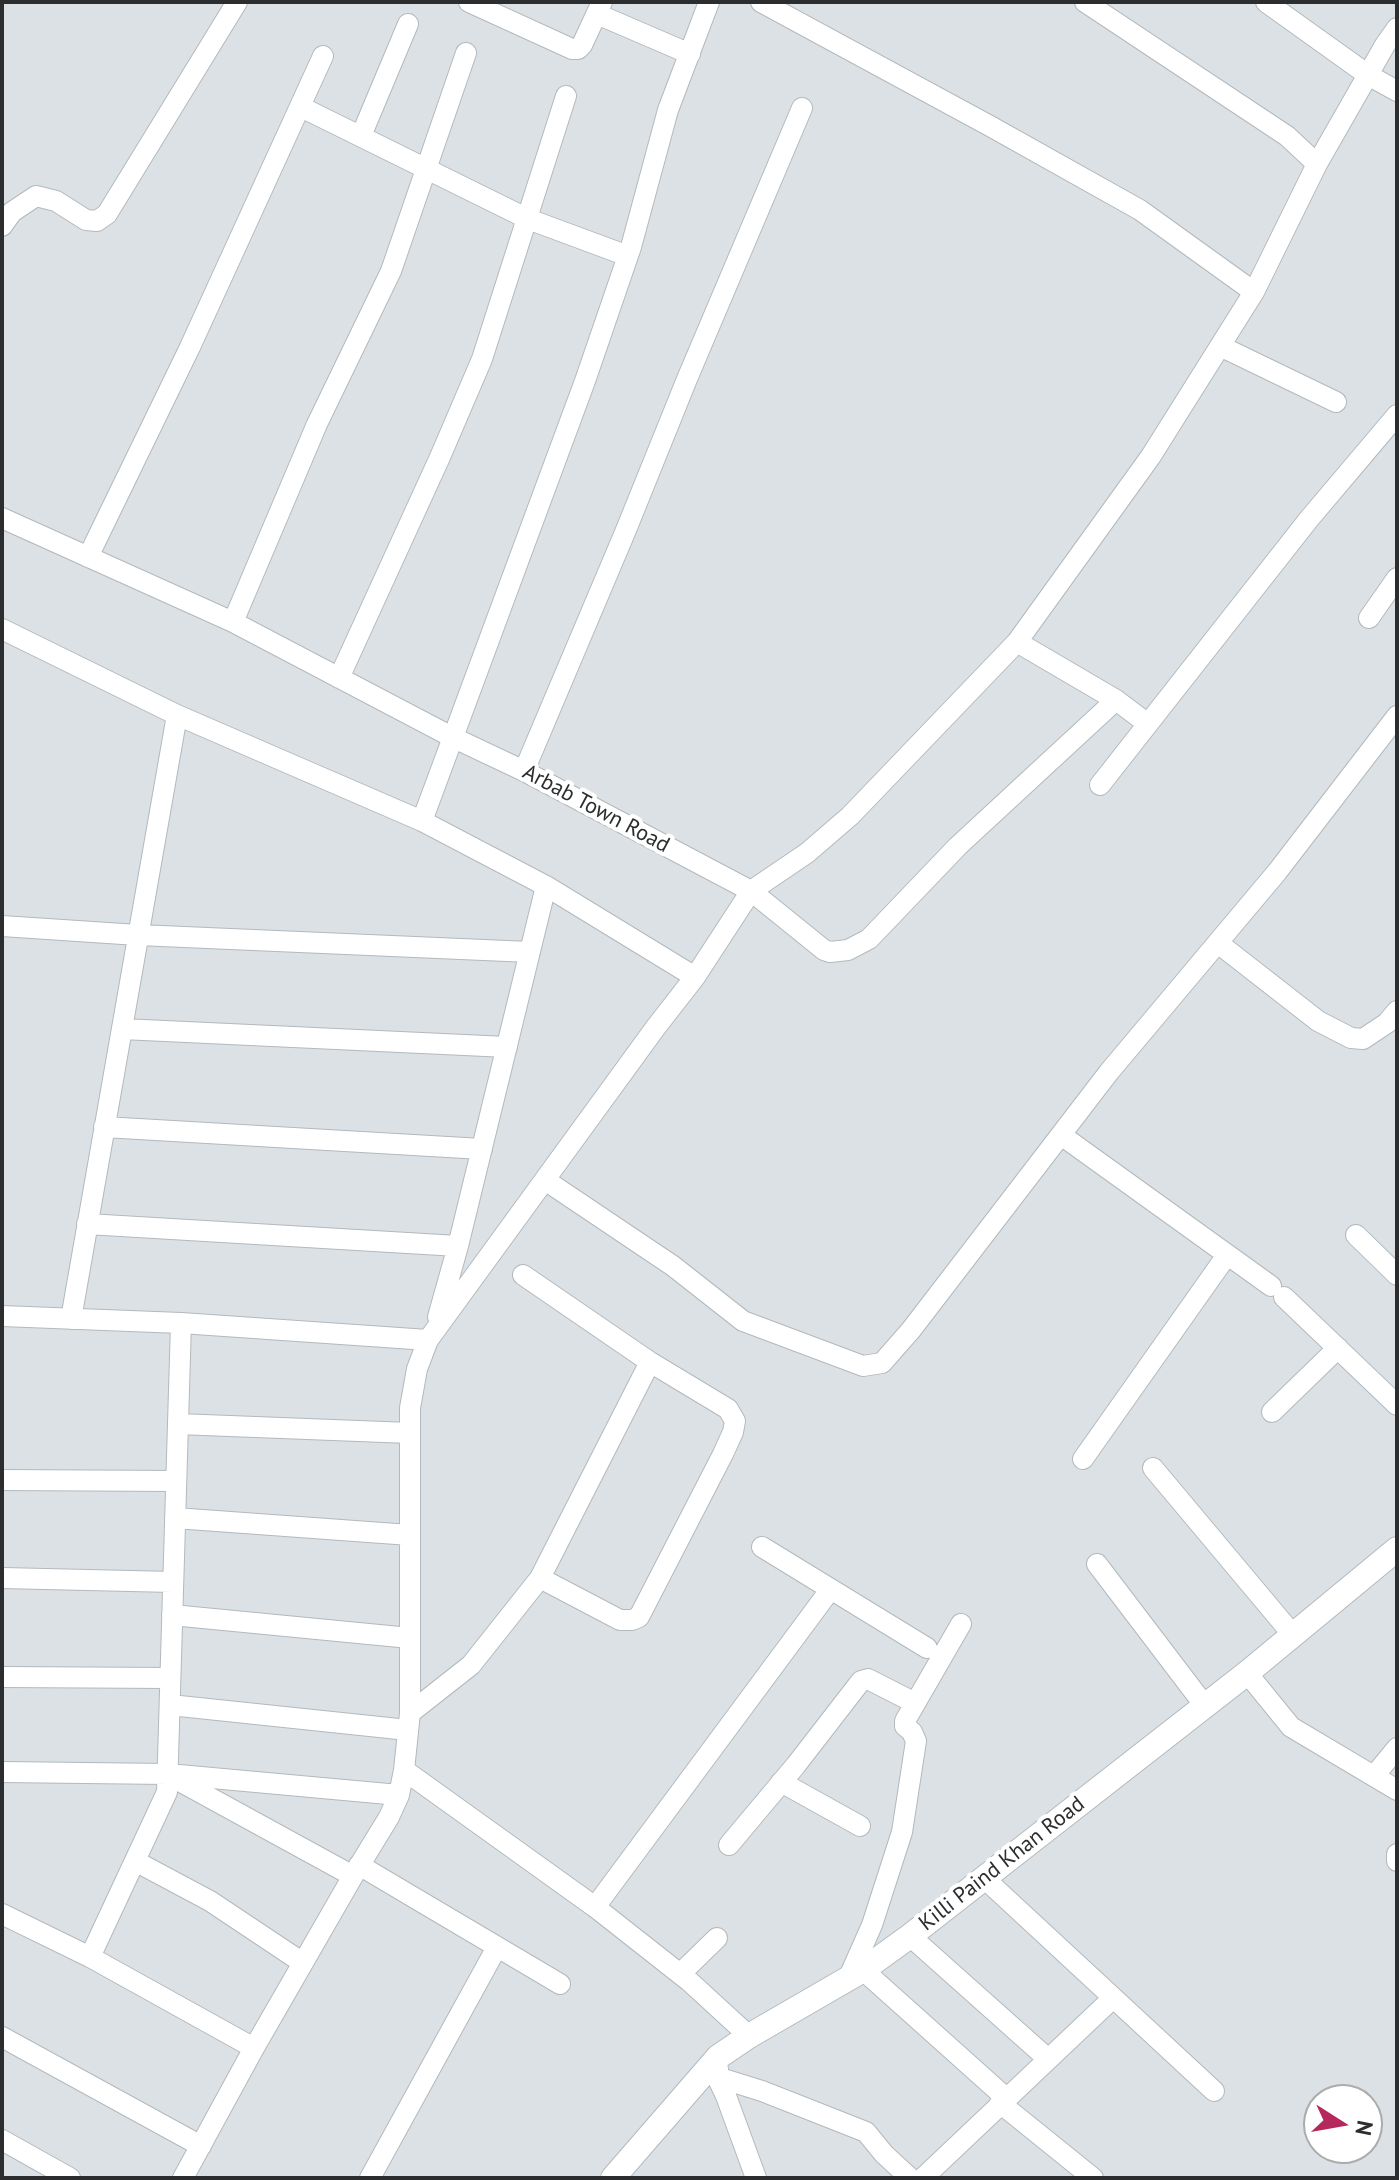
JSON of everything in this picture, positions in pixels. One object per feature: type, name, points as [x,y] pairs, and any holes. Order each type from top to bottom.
[{"type":"street","points":[[2,226],[12,212],[36,196],[56,201],[86,220],[97,221],[107,214],[237,2]]},
{"type":"street","points":[[469,2],[572,49],[582,45],[600,8],[690,54]]},
{"type":"street","points":[[422,821],[585,381],[628,256],[668,110],[709,2]]},
{"type":"street","points":[[761,2],[1140,210],[1254,292]]},
{"type":"street","points":[[1085,2],[1287,136],[1317,164]]},
{"type":"street","points":[[1266,2],[1368,75],[1397,91]]},
{"type":"street","points":[[361,136],[408,24]]},
{"type":"street","points":[[430,1336],[695,977],[751,891],[807,853],[850,816],[1017,642],[1151,456],[1254,292],[1317,164],[1397,28]]},
{"type":"street","points":[[233,622],[317,424],[391,271],[466,53]]},
{"type":"street","points":[[88,557],[190,347],[323,56]]},
{"type":"street","points":[[339,678],[482,359],[566,96]]},
{"type":"street","points":[[301,107],[528,219],[628,256]]},
{"type":"street","points":[[524,771],[802,108]]},
{"type":"street","points":[[1220,346],[1336,402]]},
{"type":"street","points":[[1100,785],[1309,519],[1397,415]]},
{"type":"street","name":"Arbab Town Road","points":[[2,518],[233,622],[452,737],[524,771],[751,891],[824,950],[848,950],[869,939],[958,846],[1116,700]]},
{"type":"street","points":[[1369,618],[1397,578]]},
{"type":"street","points":[[2,629],[177,715],[422,821],[546,886],[695,977]]},
{"type":"street","points":[[1017,642],[1116,700],[1148,724]]},
{"type":"street","points":[[71,1319],[177,715]]},
{"type":"street","points":[[545,1180],[673,1266],[743,1321],[863,1366],[882,1363],[911,1330],[1109,1072],[1277,872],[1397,716]]},
{"type":"street","points":[[183,2178],[399,1795],[409,1722],[410,1408],[417,1369],[458,1246],[546,886]]},
{"type":"street","points":[[2,926],[530,952]]},
{"type":"street","points":[[1218,943],[1318,1021],[1351,1038],[1363,1039],[1387,1023],[1397,1011]]},
{"type":"street","points":[[122,1029],[507,1047]]},
{"type":"street","points":[[104,1127],[482,1149]]},
{"type":"street","points":[[1061,1135],[1277,1292],[1397,1405]]},
{"type":"street","points":[[87,1224],[458,1246]]},
{"type":"street","points":[[1356,1235],[1397,1275]]},
{"type":"street","points":[[1083,1459],[1227,1255]]},
{"type":"street","points":[[523,1275],[650,1362],[728,1409],[735,1421],[723,1454],[639,1617],[620,1620],[540,1578]]},
{"type":"street","points":[[2,1316],[430,1336]]},
{"type":"street","points":[[90,1957],[167,1792],[181,1323]]},
{"type":"street","points":[[1272,1412],[1338,1348]]},
{"type":"street","points":[[170,1705],[409,1722],[471,1665],[540,1578],[650,1362]]},
{"type":"street","points":[[178,1424],[410,1433]]},
{"type":"street","points":[[1153,1468],[1293,1635]]},
{"type":"street","points":[[2,1480],[176,1481]]},
{"type":"street","points":[[175,1518],[410,1535]]},
{"type":"street","points":[[762,1547],[927,1648]]},
{"type":"street","name":"Killi Paind Khan Road","points":[[613,2178],[749,2036],[855,1974],[910,1936],[1247,1673],[1397,1549]]},
{"type":"street","points":[[1097,1564],[1205,1706]]},
{"type":"street","points":[[2,1578],[173,1582]]},
{"type":"street","points":[[595,1907],[830,1590]]},
{"type":"street","points":[[172,1615],[410,1638]]},
{"type":"street","points":[[961,1624],[905,1721],[905,1726],[916,1741],[902,1832],[855,1974],[1093,2178]]},
{"type":"street","points":[[1247,1673],[1291,1727],[1397,1790]]},
{"type":"street","points":[[2,1677],[170,1678]]},
{"type":"street","points":[[729,1845],[865,1678],[915,1703]]},
{"type":"street","points":[[1374,1776],[1397,1748]]},
{"type":"street","points":[[404,1770],[595,1907],[680,1974],[749,2036]]},
{"type":"street","points":[[2,1772],[168,1774],[399,1795]]},
{"type":"street","points":[[168,1774],[356,1871],[560,1984]]},
{"type":"street","points":[[781,1782],[860,1826]]},
{"type":"street","points":[[1397,1854],[1397,1861]]},
{"type":"street","points":[[135,1861],[210,1901],[303,1963]]},
{"type":"street","points":[[984,1878],[1214,2091]]},
{"type":"street","points":[[2,1914],[90,1957],[254,2048]]},
{"type":"street","points":[[910,1936],[1048,2059]]},
{"type":"street","points":[[680,1974],[717,1938]]},
{"type":"street","points":[[370,2178],[497,1947]]},
{"type":"street","points":[[923,2178],[1113,1998]]},
{"type":"street","points":[[2,2037],[201,2146]]},
{"type":"street","points":[[718,2067],[756,2178]]},
{"type":"street","points":[[718,2067],[762,2091],[866,2132],[910,2178]]},
{"type":"street","points":[[2,2140],[70,2178]]}]
